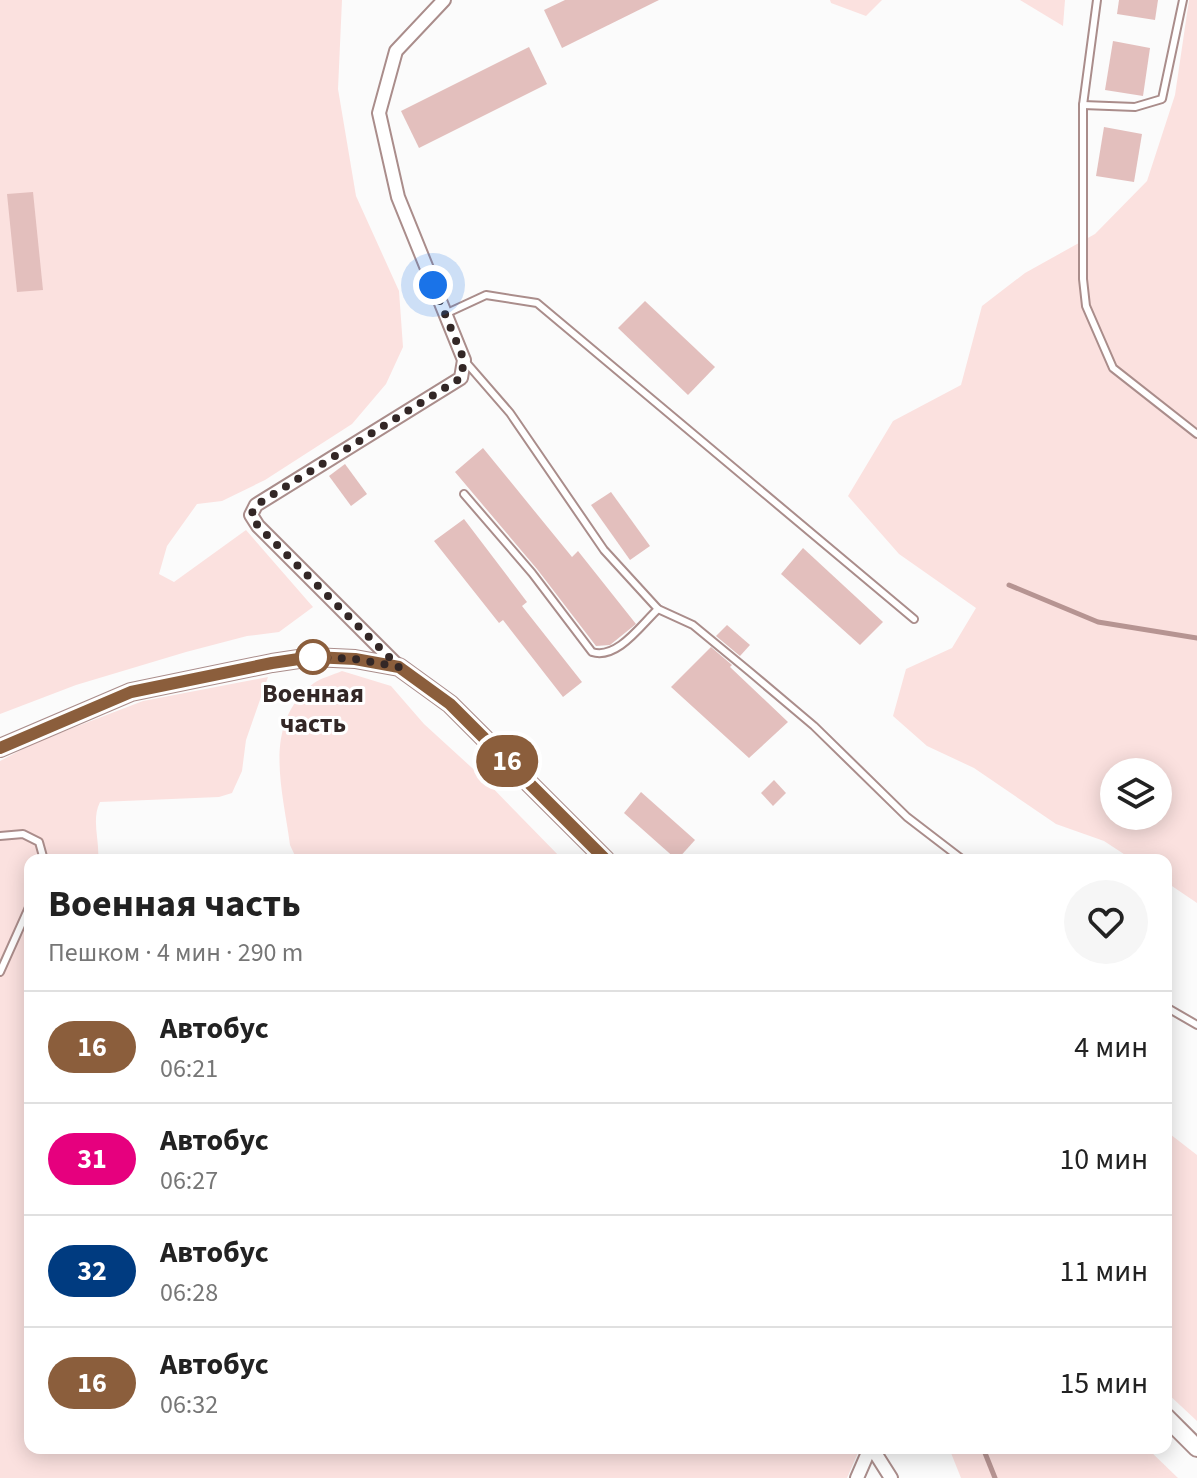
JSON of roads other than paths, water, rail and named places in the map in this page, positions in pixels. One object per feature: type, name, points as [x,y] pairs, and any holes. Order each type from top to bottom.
[{"type":"street","points":[[444,0],[396,51],[379,113],[398,197],[464,360],[461,378],[256,505],[251,515],[258,526],[399,667],[450,704],[600,854]]},
{"type":"street","points":[[0,748],[131,692],[272,663],[326,658],[355,659],[399,667]]},
{"type":"street","points":[[1172,1423],[1197,1448]]},
{"type":"street","points":[[857,1478],[868,1454]]},
{"type":"street","points":[[875,1454],[891,1478]]},
{"type":"lane","points":[[1097,0],[1083,105],[1083,279],[1086,306],[1113,368],[1197,434]]},
{"type":"lane","points":[[1083,105],[1135,107],[1162,99],[1183,0]]},
{"type":"lane","points":[[445,314],[486,295],[537,303],[914,619]]},
{"type":"lane","points":[[464,360],[510,413],[604,550],[658,609],[693,625],[814,726],[907,817],[955,854]]},
{"type":"lane","points":[[464,494],[532,573],[592,652],[603,655],[613,651],[658,609]]},
{"type":"lane","points":[[0,836],[23,834],[39,842],[42,854]]},
{"type":"lane","points":[[0,972],[24,918]]},
{"type":"lane","points":[[1172,1010],[1197,1025]]},
{"type":"waterway","points":[[1009,585],[1098,622],[1197,638]]},
{"type":"waterway","points":[[985,1454],[995,1478]]},
{"type":"place","name":"Военная часть","points":[[313,657]]}]
